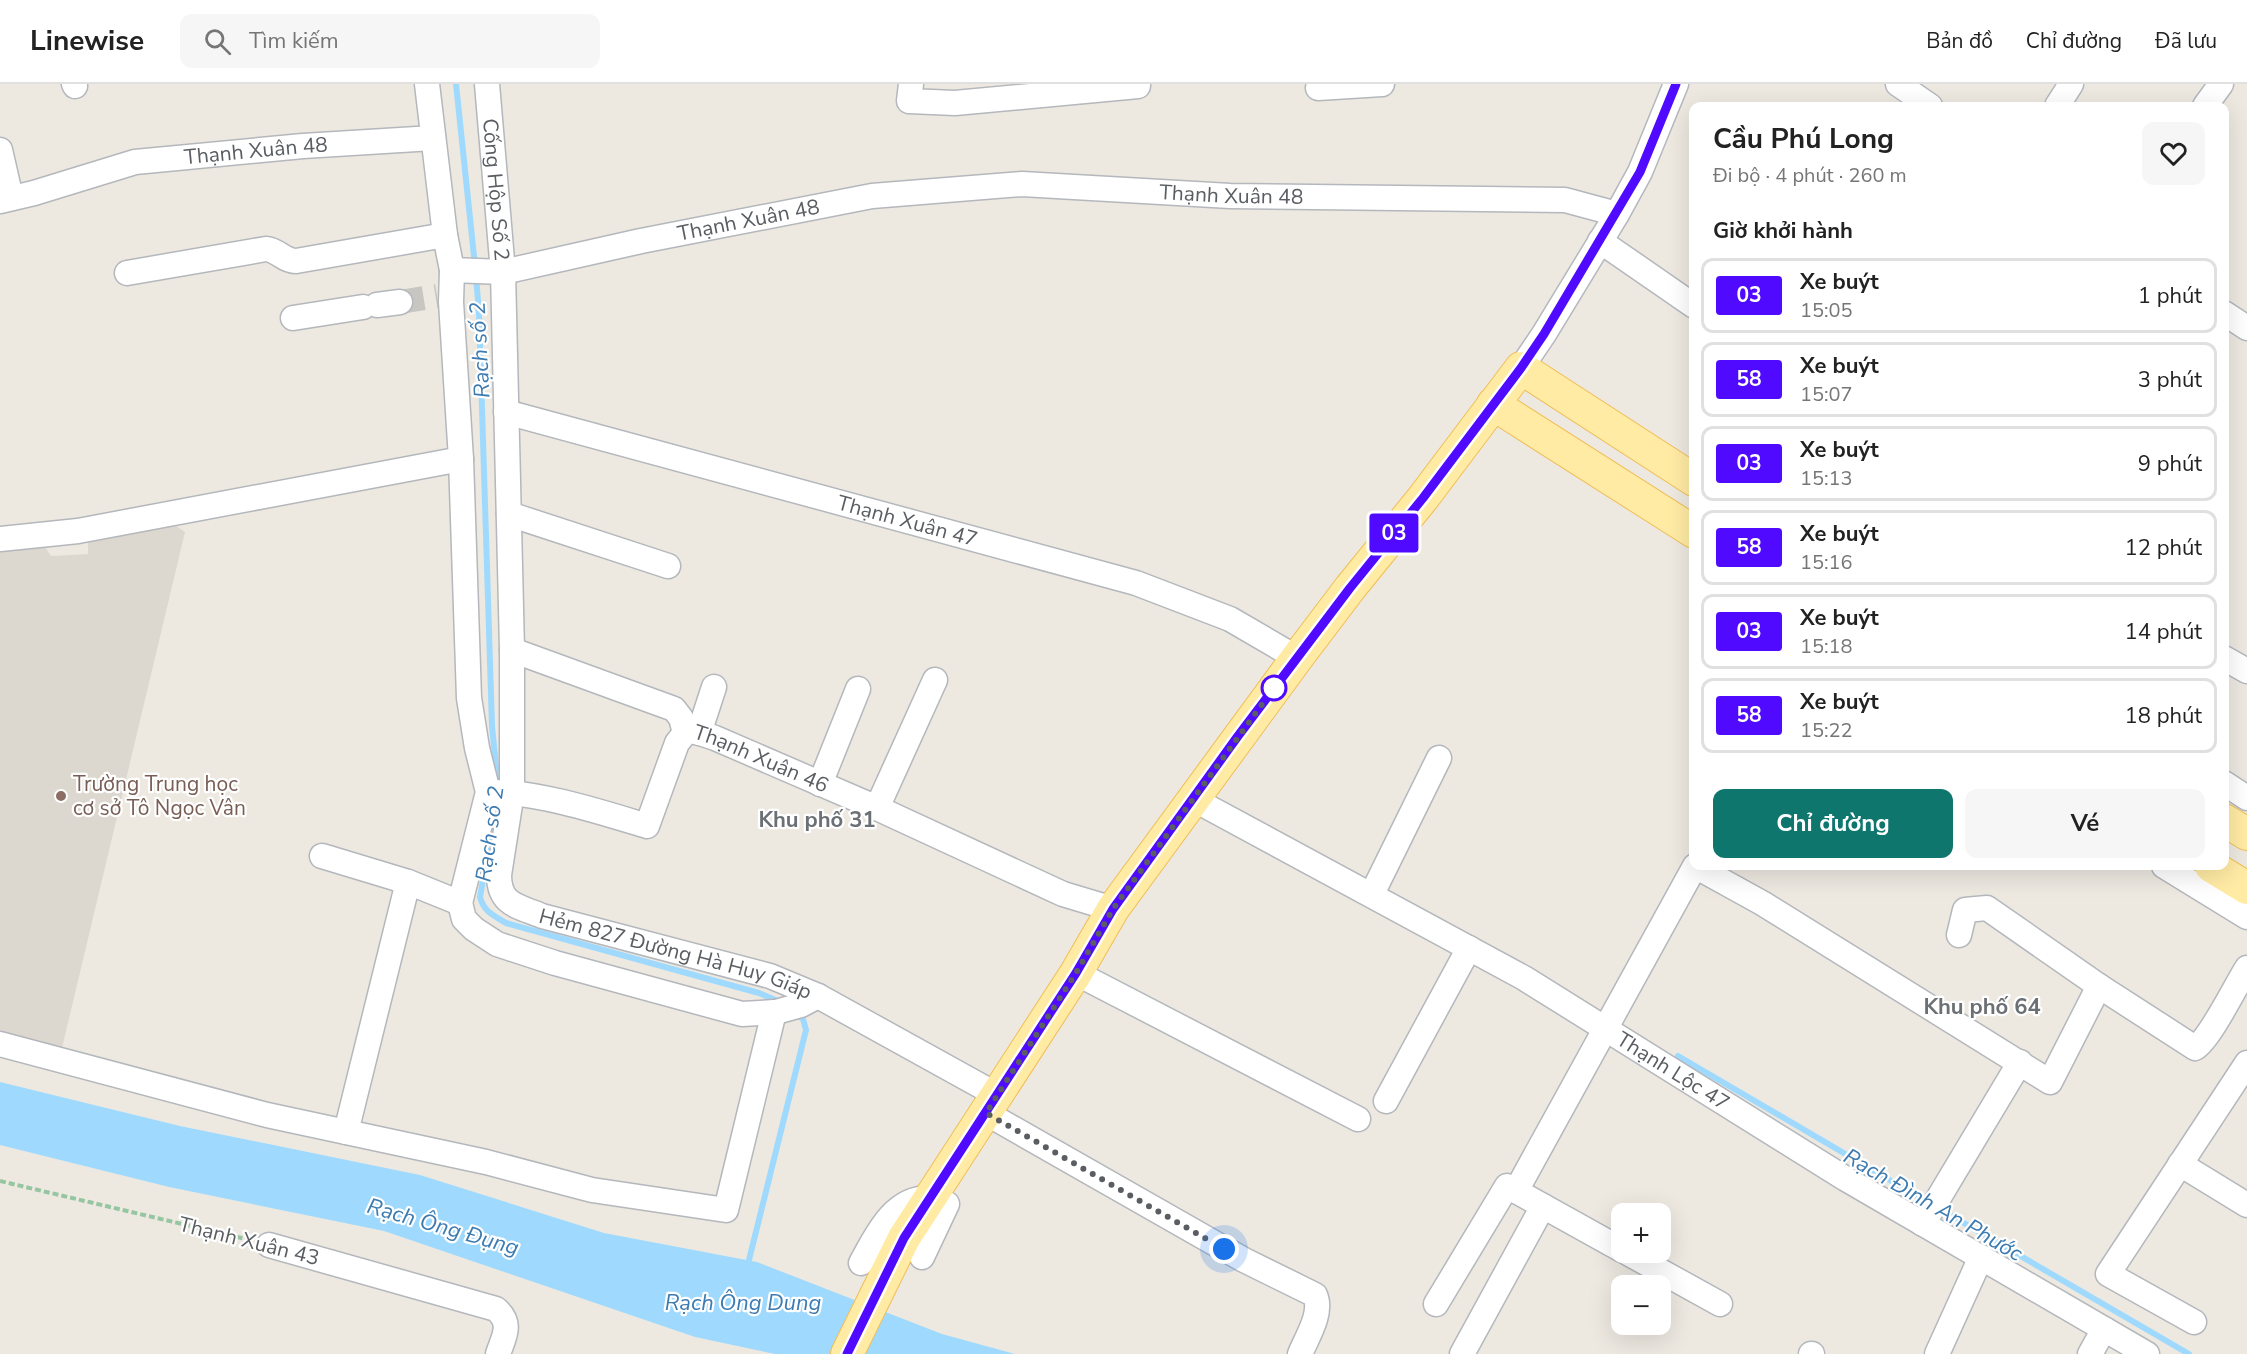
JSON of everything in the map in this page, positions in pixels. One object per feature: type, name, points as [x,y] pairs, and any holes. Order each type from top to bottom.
[{"type":"main road","points":[[847,1354],[913,1248],[931,1198],[1076,973],[1113,909],[1297,658],[1423,498],[1521,368],[1689,477]]},
{"type":"main road","points":[[1494,404],[1689,529]]},
{"type":"main road","points":[[2229,823],[2247,834]]},
{"type":"main road","points":[[2218,870],[2247,888]]},
{"type":"street","points":[[322,856],[408,882],[460,903],[500,792],[477,748],[469,698],[461,459],[444,295],[452,270],[433,138],[428,84]]},
{"type":"street","name":"Cống Hộp Số 2","points":[[487,84],[503,272],[512,650]]},
{"type":"street","points":[[911,84],[909,101],[955,104],[1138,86]]},
{"type":"street","points":[[1318,88],[1382,84]]},
{"type":"street","points":[[1521,368],[1617,214],[1640,172],[1676,84]]},
{"type":"street","points":[[1898,84],[1924,102]]},
{"type":"street","points":[[2060,102],[2072,84]]},
{"type":"street","points":[[2208,102],[2221,84]]},
{"type":"street","name":"Thạnh Xuân 48","points":[[6,200],[135,162],[303,146],[433,138]]},
{"type":"street","points":[[0,150],[6,200]]},
{"type":"street","name":"Thạnh Xuân 48","points":[[452,270],[503,272],[641,241],[872,196],[1022,184],[1230,196],[1564,200],[1617,214]]},
{"type":"street","points":[[127,273],[266,249],[296,261],[446,235]]},
{"type":"street","points":[[1600,241],[1689,303]]},
{"type":"street","points":[[293,318],[380,305]]},
{"type":"street","points":[[2229,316],[2247,328]]},
{"type":"street","name":"Thạnh Xuân 47","points":[[506,412],[1136,583],[1230,619],[1297,658]]},
{"type":"street","points":[[0,539],[78,531],[461,459]]},
{"type":"street","points":[[509,513],[668,566]]},
{"type":"street","points":[[512,650],[674,709],[692,733],[714,687]]},
{"type":"street","name":"Hẻm 827 Đường Hà Huy Giáp","points":[[512,650],[500,792],[499,887],[502,896],[515,905],[542,916],[770,976],[809,1000]]},
{"type":"street","points":[[2229,661],[2247,671]]},
{"type":"street","points":[[877,808],[935,680]]},
{"type":"street","points":[[820,784],[858,689]]},
{"type":"street","name":"Thạnh Xuân 46","points":[[500,792],[610,815],[647,826],[677,743],[692,733],[877,808],[1062,894],[1113,909]]},
{"type":"street","points":[[1372,894],[1439,758]]},
{"type":"street","points":[[2229,786],[2247,798]]},
{"type":"street","name":"Thạnh Lộc 47","points":[[1193,799],[1524,978],[1846,1179],[2147,1354]]},
{"type":"street","points":[[1516,1191],[1693,870]]},
{"type":"street","points":[[1702,870],[1762,903],[2050,1082],[2099,986]]},
{"type":"street","points":[[2171,870],[2247,917]]},
{"type":"street","points":[[346,1132],[408,882]]},
{"type":"street","name":"Hẻm 827 Đường Hà Huy Giáp","points":[[460,903],[464,919],[474,929],[497,944],[555,963],[742,1014],[775,1012],[809,1000]]},
{"type":"street","points":[[1959,935],[1965,910],[1988,908],[2099,986],[2195,1048],[2210,1029],[2247,968]]},
{"type":"street","points":[[1386,1101],[1469,948]]},
{"type":"street","points":[[1076,973],[1358,1119]]},
{"type":"street","points":[[809,1000],[992,1104],[1244,1260],[1315,1296],[1318,1311],[1300,1354]]},
{"type":"street","points":[[0,1044],[267,1115],[486,1162],[592,1190],[726,1210],[775,1012]]},
{"type":"street","points":[[1923,1224],[2020,1062]]},
{"type":"street","points":[[2194,1322],[2108,1274],[2247,1064]]},
{"type":"street","points":[[2180,1164],[2247,1205]]},
{"type":"street","points":[[1436,1304],[1507,1186],[1611,1244]]},
{"type":"street","points":[[861,1263],[880,1228],[904,1203],[931,1198]]},
{"type":"street","points":[[1462,1354],[1542,1206]]},
{"type":"street","name":"Thạnh Xuân 43","points":[[269,1245],[496,1309],[506,1322],[498,1354]]},
{"type":"street","points":[[1937,1354],[1981,1257]]},
{"type":"street","points":[[1646,1263],[1720,1304]]},
{"type":"street","points":[[2090,1354],[2104,1329]]},
{"type":"path","name":"Thạnh Xuân 43","points":[[0,1181],[269,1245]]},
{"type":"shaded area","name":"Trường Trung học cơ sở Tô Ngọc Vân","points":[[172,523],[185,532],[61,1052],[0,1037],[0,548],[42,542],[51,556],[88,554],[88,535]]},
{"type":"water","name":"Rạch Ông Dung","points":[[0,1082],[180,1126],[420,1175],[604,1233],[757,1262],[942,1334],[1015,1354],[775,1354],[695,1337],[384,1231],[169,1187],[0,1145]]},
{"type":"waterway","name":"Rạch số 2","points":[[456,84],[475,266]]},
{"type":"waterway","name":"Rạch số 2","points":[[476,276],[492,726],[498,787]]},
{"type":"waterway","name":"Rạch số 2","points":[[498,797],[480,897],[484,906],[493,915],[506,923],[759,993],[780,1002]]},
{"type":"waterway","name":"Rạch số 2","points":[[747,1268],[806,1030],[803,1019],[795,1013]]},
{"type":"waterway","name":"Rạch Đình An Phước","points":[[1678,1056],[1929,1203]]},
{"type":"waterway","name":"Rạch Đình An Phước","points":[[1938,1208],[2189,1354]]},
{"type":"tunnel","points":[[400,302],[437,296]]},
{"type":"bus line","name":"03","points":[[847,1354],[904,1238],[1076,973],[1113,909],[1238,736],[1350,588],[1423,498],[1544,334],[1640,172],[1676,84]]},
{"type":"place","name":"Trường Trung học cơ sở Tô Ngọc Vân","points":[[61,796]]},
{"type":"district","name":"Khu phố 31","points":[[817,820]]},
{"type":"district","name":"Khu phố 64","points":[[1982,1007]]},
{"type":"route","points":[[1224,1249],[986,1113],[1076,973],[1113,909],[1274,688]]},
{"type":"water label","name":"Rạch Ông Đụng","points":[[443,1227]]}]
